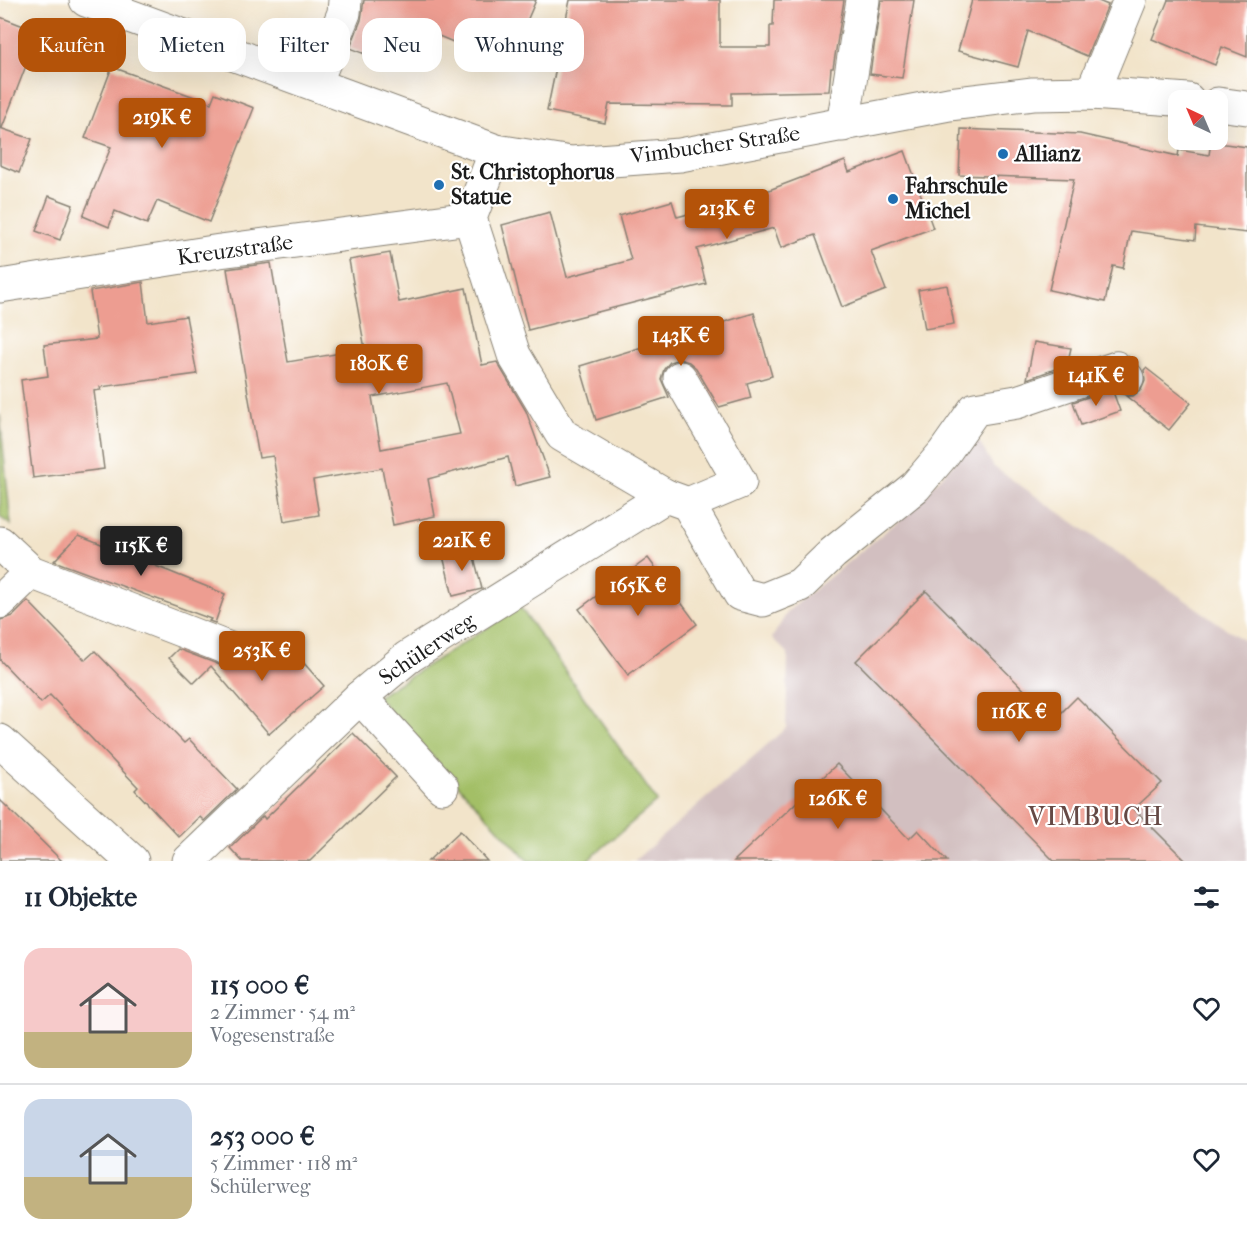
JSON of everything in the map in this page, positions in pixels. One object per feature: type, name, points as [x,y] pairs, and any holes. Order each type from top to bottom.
[{"type":"street","name":"Vimbucher Straße","points":[[87,0],[496,151],[571,163],[680,155],[949,104],[1033,94],[1092,93],[1168,99]]},
{"type":"street","points":[[315,84],[344,13],[345,0]]},
{"type":"street","points":[[843,125],[863,0]]},
{"type":"street","points":[[1092,93],[1130,0]]},
{"type":"street","points":[[1228,105],[1247,108]]},
{"type":"street","points":[[496,151],[470,218],[514,355],[562,435],[677,500],[740,594],[763,600],[800,585],[833,553],[915,487],[944,453],[975,409],[1017,402],[1116,368],[1127,378]]},
{"type":"street","name":"Kreuzstraße","points":[[0,286],[231,249],[470,218]]},
{"type":"street","name":"Schülerweg","points":[[189,861],[360,697],[408,657],[677,500],[740,482],[680,378]]},
{"type":"street","points":[[0,543],[31,572],[227,648]]},
{"type":"street","points":[[0,602],[31,572]]},
{"type":"street","points":[[360,697],[442,787]]},
{"type":"street","points":[[0,741],[132,861]]},
{"type":"shaded area","points":[[978,440],[994,467],[1247,643],[1247,861],[634,861],[786,728],[788,654],[772,638],[788,611],[908,513]]},
{"type":"green space","points":[[0,415],[11,525],[0,517]]},
{"type":"green space","points":[[520,607],[657,801],[587,861],[528,861],[377,697]]},
{"type":"building","points":[[364,0],[536,0],[528,18],[454,18],[454,42],[442,37],[442,18],[362,18],[362,53],[350,48],[361,20]]},
{"type":"building","points":[[570,0],[720,0],[720,47],[770,47],[774,0],[844,0],[829,91],[732,93],[732,105],[609,104],[605,123],[547,111],[555,72],[584,72],[584,18],[566,18]]},
{"type":"building","points":[[881,0],[914,0],[902,78],[870,74]]},
{"type":"building","points":[[972,0],[1096,0],[1108,5],[1087,56],[1028,31],[1018,67],[958,51]]},
{"type":"building","points":[[1168,0],[1247,0],[1247,57],[1222,47],[1215,65],[1152,39]]},
{"type":"building","points":[[0,17],[18,24],[18,72],[24,72],[2,128],[0,127]]},
{"type":"building","points":[[110,72],[126,72],[211,103],[215,93],[254,108],[209,222],[157,201],[147,224],[115,211],[109,227],[83,216],[111,147],[85,138]]},
{"type":"building","points":[[0,128],[32,139],[19,173],[0,165]]},
{"type":"building","points":[[961,129],[1080,134],[1178,156],[1179,150],[1209,155],[1210,150],[1228,150],[1228,144],[1247,147],[1247,233],[1196,227],[1195,240],[1131,231],[1123,268],[1113,266],[1105,302],[1049,290],[1074,179],[959,175]]},
{"type":"building","points":[[905,151],[933,228],[871,251],[886,290],[842,307],[815,235],[781,248],[774,228],[697,249],[706,284],[528,330],[502,225],[550,212],[567,277],[631,260],[619,216],[672,201],[677,217],[748,198],[845,161],[849,172]]},
{"type":"building","points":[[49,196],[73,205],[60,240],[36,231]]},
{"type":"building","points":[[390,253],[399,302],[466,288],[482,365],[497,362],[526,411],[550,477],[515,486],[508,457],[428,479],[435,516],[393,525],[382,468],[313,480],[319,515],[284,521],[273,456],[259,458],[227,269],[271,263],[288,362],[365,349],[349,260]],"holes":[[[447,383],[460,434],[381,449],[372,397]]]},
{"type":"building","points":[[143,282],[148,322],[186,316],[197,374],[100,387],[101,390],[94,391],[104,469],[33,478],[21,380],[48,376],[44,345],[97,339],[90,291]]},
{"type":"building","points":[[947,285],[954,324],[925,329],[918,290]]},
{"type":"building","points":[[754,313],[772,376],[747,383],[751,398],[719,407],[696,368],[689,362],[679,359],[670,362],[664,369],[661,379],[669,397],[596,420],[580,366]]},
{"type":"building","points":[[1034,342],[1071,348],[1067,365],[1027,379]]},
{"type":"building","points":[[1146,368],[1191,403],[1169,430],[1126,396],[1133,396],[1141,390],[1145,381],[1144,370]]},
{"type":"building","points":[[1112,389],[1120,411],[1081,425],[1073,402]]},
{"type":"building","points":[[79,535],[225,594],[215,623],[209,621],[211,619],[54,561]]},
{"type":"building","points":[[472,549],[482,589],[453,596],[443,556]]},
{"type":"building","points":[[648,558],[697,624],[628,675],[579,609]]},
{"type":"building","points":[[926,591],[1054,720],[1077,697],[1162,783],[1134,809],[1186,861],[1054,861],[856,661]]},
{"type":"building","points":[[28,601],[85,660],[95,651],[184,743],[189,739],[237,789],[204,821],[200,817],[179,837],[135,790],[138,787],[50,695],[41,703],[0,660],[0,620],[13,616]]},
{"type":"building","points":[[280,636],[324,686],[269,734],[211,666],[194,683],[169,658],[178,649],[220,665],[229,667],[234,665],[242,668]]},
{"type":"building","points":[[353,733],[396,777],[310,861],[242,861],[230,848],[263,816],[265,819]]},
{"type":"building","points":[[837,764],[909,839],[918,830],[947,861],[734,861]]},
{"type":"building","points":[[0,800],[62,861],[0,861]]},
{"type":"building","points":[[460,831],[487,861],[428,861]]},
{"type":"place","name":"Allianz","points":[[1003,154]]},
{"type":"place","name":"St. Christophorus Statue","points":[[439,185]]},
{"type":"place","name":"Fahrschule Michel","points":[[893,199]]},
{"type":"district","name":"VIMBUCH","points":[[1096,816]]}]
